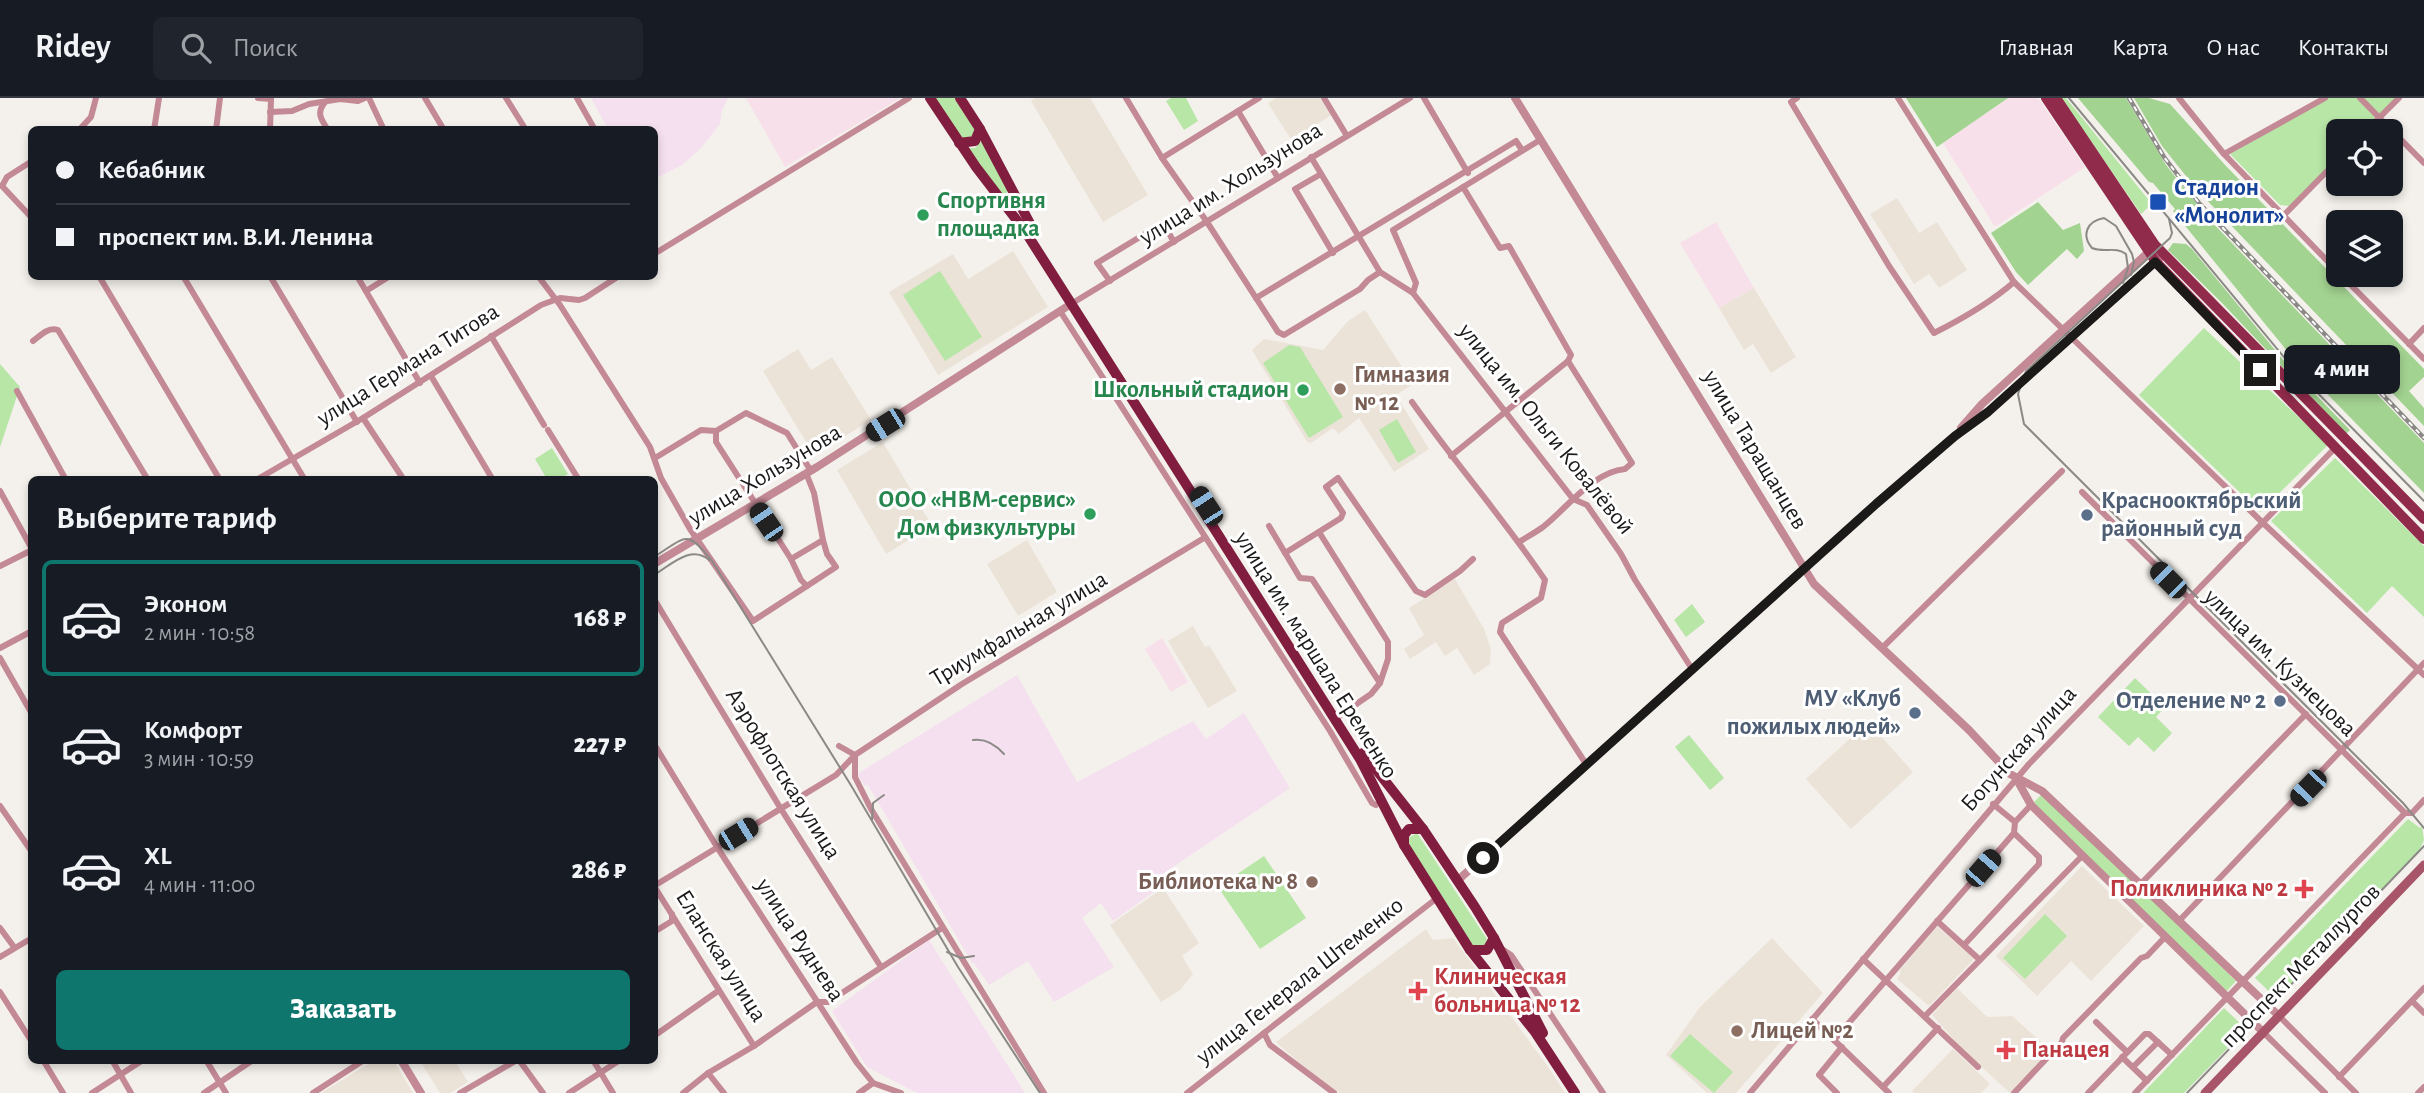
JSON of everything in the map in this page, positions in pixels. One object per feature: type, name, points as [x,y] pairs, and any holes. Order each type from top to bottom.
[{"type":"highway","name":"улица им. маршала Еременко","points":[[930,98],[958,143],[1025,231],[1074,302],[1365,756],[1423,829],[1497,943],[1539,1027],[1581,1093]]},
{"type":"highway","name":"улица им. маршала Еременко","points":[[960,98],[980,129],[1074,302],[1178,472],[1207,532],[1360,759],[1404,845],[1470,950],[1535,1032],[1575,1093]]},
{"type":"highway","points":[[958,143],[975,141],[980,129]]},
{"type":"highway","points":[[1404,845],[1404,835],[1409,829],[1423,829]]},
{"type":"highway","points":[[1470,950],[1487,950],[1497,943]]},
{"type":"main road","points":[[2046,98],[2156,253],[2335,448],[2424,539]]},
{"type":"main road","points":[[2056,98],[2156,253],[2424,519]]},
{"type":"main road","points":[[2335,448],[2344,438]]},
{"type":"main road","name":"проспект Металлургов","points":[[2205,1093],[2424,866]]},
{"type":"street","points":[[83,126],[91,117],[96,98]]},
{"type":"street","points":[[155,126],[159,98]]},
{"type":"street","points":[[216,126],[220,98]]},
{"type":"street","points":[[258,98],[271,99],[270,126]]},
{"type":"street","points":[[270,112],[292,111],[309,104],[340,98],[358,101],[367,98],[382,126]]},
{"type":"street","points":[[425,98],[442,126]]},
{"type":"street","points":[[506,98],[524,126]]},
{"type":"street","points":[[578,98],[593,126]]},
{"type":"street","points":[[658,252],[909,98]]},
{"type":"street","points":[[1126,98],[1162,158],[1208,222],[1272,326],[1284,335],[1360,289],[1380,272]]},
{"type":"street","points":[[1162,158],[1259,98]]},
{"type":"street","points":[[1324,98],[1347,136]]},
{"type":"street","name":"улица им. Хользунова","points":[[1074,302],[1410,98]]},
{"type":"street","points":[[1424,98],[1473,181]]},
{"type":"street","name":"улица Таращанцев","points":[[1515,98],[1814,584],[2016,778],[2031,805],[2325,1093]]},
{"type":"street","points":[[1898,98],[2014,282],[2424,675]]},
{"type":"street","points":[[2179,98],[2224,154],[2326,259]]},
{"type":"street","points":[[2224,154],[2325,98]]},
{"type":"street","points":[[2360,98],[2424,163]]},
{"type":"street","points":[[2379,118],[2399,98]]},
{"type":"street","points":[[1794,100],[1889,266],[1934,333],[1970,313],[2014,282]]},
{"type":"street","points":[[325,102],[319,115],[326,126]]},
{"type":"street","points":[[1238,111],[1278,178]]},
{"type":"street","points":[[1413,293],[1416,283],[1393,230],[1540,140]]},
{"type":"street","points":[[1256,298],[1517,141],[1522,150]]},
{"type":"street","name":"улица им. Ольги Ковалёвой","points":[[1311,157],[1380,272],[1413,293],[1573,499],[1587,505],[1622,554],[1635,580],[1692,669]]},
{"type":"street","points":[[28,164],[7,177],[2,186],[28,214]]},
{"type":"street","points":[[2283,216],[2326,172]]},
{"type":"street","points":[[1321,174],[1296,189],[1333,253]]},
{"type":"street","points":[[1463,187],[1500,248],[1509,246],[1569,358],[1632,463],[1625,470],[1611,471],[1573,499],[1542,528],[1520,542]]},
{"type":"street","points":[[1110,281],[1097,263],[1163,223],[1174,242]]},
{"type":"street","points":[[1457,881],[1876,504],[1955,436],[1983,417],[2067,334],[2156,253]]},
{"type":"street","points":[[101,280],[218,476]]},
{"type":"street","points":[[185,280],[303,476]]},
{"type":"street","points":[[272,280],[360,420],[401,476]]},
{"type":"street","points":[[359,280],[420,383]]},
{"type":"street","points":[[366,291],[384,280]]},
{"type":"street","points":[[541,280],[655,458],[661,478],[690,529],[753,621],[836,567],[827,554],[808,472],[788,433],[746,413],[716,431],[701,430],[655,458]]},
{"type":"street","name":"улица Германа Титова","points":[[263,476],[360,420],[554,299],[585,298],[612,280]]},
{"type":"street","points":[[2354,287],[2424,359]]},
{"type":"street","name":"улица Хользунова","points":[[658,562],[808,472],[1074,302]]},
{"type":"street","points":[[1060,311],[1168,480],[1207,532],[1372,803],[1376,805]]},
{"type":"street","points":[[2409,344],[2424,327]]},
{"type":"street","points":[[33,341],[45,331],[53,328],[58,330],[146,476]]},
{"type":"street","points":[[491,336],[576,476]]},
{"type":"street","points":[[1451,456],[1569,358]]},
{"type":"street","points":[[431,376],[491,476]]},
{"type":"street","points":[[17,391],[64,476]]},
{"type":"street","points":[[1412,402],[1451,456],[1520,542],[1545,580],[1541,598],[1502,623],[1500,632],[1586,764]]},
{"type":"street","points":[[716,431],[716,442],[807,586]]},
{"type":"street","name":"Богунская улица","points":[[1750,1093],[2016,778],[2335,448]]},
{"type":"street","points":[[1882,648],[2062,471]]},
{"type":"street","points":[[1168,480],[1178,472]]},
{"type":"street","points":[[1284,553],[1343,516],[1326,487],[1338,478],[1416,591],[1424,595],[1474,559]]},
{"type":"street","points":[[0,491],[28,542]]},
{"type":"street","name":"улица им. Кузнецова","points":[[2082,492],[2405,813]]},
{"type":"street","points":[[1269,526],[1300,578],[1312,579],[1380,683]]},
{"type":"street","name":"Триумфальная улица","points":[[658,884],[836,775],[855,755],[962,684],[1207,532]]},
{"type":"street","points":[[1319,532],[1388,642],[1388,659],[1380,683],[1371,694],[1339,716]]},
{"type":"street","points":[[791,559],[824,540]]},
{"type":"street","points":[[0,566],[28,551]]},
{"type":"street","name":"Аэрофлотская улица","points":[[658,606],[781,809],[881,967]]},
{"type":"street","points":[[0,648],[28,633]]},
{"type":"street","points":[[0,658],[28,708]]},
{"type":"street","points":[[2179,921],[2424,663]]},
{"type":"street","points":[[2126,899],[2306,714]]},
{"type":"street","points":[[839,747],[855,755],[855,778],[942,928],[1044,1093]]},
{"type":"street","name":"улица Руднева","points":[[658,750],[817,1002],[873,1083]]},
{"type":"street","name":"улица Таращанцев","points":[[2016,778],[2042,791],[2279,1016],[2356,1093]]},
{"type":"street","points":[[2135,1093],[2405,813],[2410,814],[2424,800]]},
{"type":"street","points":[[1993,804],[2015,822]]},
{"type":"street","points":[[1834,1040],[2014,833],[2015,822],[2031,805]]},
{"type":"street","points":[[0,806],[28,846]]},
{"type":"street","points":[[1964,945],[2039,864],[2039,858],[2014,833]]},
{"type":"street","points":[[1925,1016],[2082,856]]},
{"type":"street","name":"Еланская улица","points":[[658,892],[754,1046]]},
{"type":"street","name":"улица Генерала Штеменко","points":[[1187,1093],[1437,898]]},
{"type":"street","points":[[658,930],[672,921],[672,913]]},
{"type":"street","points":[[1937,921],[1980,960]]},
{"type":"street","points":[[0,928],[14,947]]},
{"type":"street","points":[[683,1093],[708,1073],[754,1046],[817,1002],[828,1002],[942,928]]},
{"type":"street","points":[[2014,1093],[2063,1038],[2165,937]]},
{"type":"street","points":[[0,957],[28,940]]},
{"type":"street","points":[[1497,943],[1511,955],[1603,1093]]},
{"type":"street","points":[[1863,960],[1978,1068]]},
{"type":"street","points":[[2339,1077],[2424,988]]},
{"type":"street","points":[[658,1033],[718,991]]},
{"type":"street","points":[[0,992],[28,1036]]},
{"type":"street","points":[[2412,1001],[2424,1013]]},
{"type":"street","points":[[1812,1019],[1889,1093]]},
{"type":"street","points":[[2096,1022],[2147,1081]]},
{"type":"street","points":[[1884,1087],[1938,1028]]},
{"type":"street","points":[[1264,1033],[1270,1045],[1334,1093]]},
{"type":"street","points":[[2088,1093],[2146,1034],[2172,1055]]},
{"type":"street","points":[[2133,1067],[2158,1042]]},
{"type":"street","points":[[1837,1093],[1819,1075],[1842,1047]]},
{"type":"street","points":[[46,1064],[64,1093]]},
{"type":"street","points":[[114,1064],[131,1093]]},
{"type":"street","points":[[92,1093],[138,1064]]},
{"type":"street","points":[[208,1064],[226,1093]]},
{"type":"street","points":[[204,1093],[247,1064]]},
{"type":"street","points":[[313,1093],[358,1064]]},
{"type":"street","points":[[403,1064],[421,1093]]},
{"type":"street","points":[[460,1093],[511,1064]]},
{"type":"street","points":[[521,1064],[543,1093]]},
{"type":"street","points":[[596,1064],[613,1093]]},
{"type":"street","points":[[569,1093],[615,1064]]},
{"type":"street","points":[[708,1073],[724,1093]]},
{"type":"street","points":[[859,1093],[873,1083],[901,1093]]},
{"type":"street","points":[[710,1093],[719,1086]]},
{"type":"street","points":[[2418,1093],[2424,1087]]},
{"type":"shaded area","points":[[591,98],[728,98],[722,110],[720,124],[700,149],[682,165],[658,177],[658,126],[606,126]]},
{"type":"shaded area","points":[[746,98],[901,98],[785,167]]},
{"type":"shaded area","points":[[1035,98],[1090,98],[1148,195],[1103,222],[1031,101]]},
{"type":"shaded area","points":[[1276,98],[1320,98],[1331,115],[1292,141],[1268,103]]},
{"type":"shaded area","points":[[2008,98],[2038,98],[2085,167],[1995,227],[1943,143]]},
{"type":"shaded area","points":[[1897,198],[1919,233],[1937,222],[1967,270],[1939,288],[1929,274],[1914,284],[1870,214]]},
{"type":"shaded area","points":[[1716,222],[1754,288],[1719,308],[1680,243]]},
{"type":"shaded area","points":[[1013,251],[1048,307],[938,375],[889,292],[953,254],[968,279]]},
{"type":"shaded area","points":[[1754,288],[1796,357],[1771,373],[1753,344],[1744,350],[1719,308]]},
{"type":"shaded area","name":"Гимназия № 12","points":[[1365,310],[1413,384],[1396,395],[1429,449],[1394,472],[1359,418],[1339,434],[1333,428],[1311,443],[1307,442],[1252,350],[1264,339],[1323,350],[1348,321]]},
{"type":"shaded area","points":[[798,349],[811,370],[832,357],[871,420],[814,455],[763,371]]},
{"type":"shaded area","points":[[883,442],[932,526],[886,554],[837,470]]},
{"type":"shaded area","points":[[1027,540],[1057,592],[1018,616],[987,564]]},
{"type":"shaded area","points":[[1455,579],[1484,629],[1491,649],[1490,664],[1474,675],[1457,648],[1445,656],[1436,642],[1410,659],[1404,649],[1424,635],[1409,608]]},
{"type":"shaded area","points":[[1193,626],[1205,647],[1209,645],[1237,691],[1208,708],[1168,641]]},
{"type":"shaded area","points":[[1162,638],[1188,682],[1171,692],[1145,649]]},
{"type":"shaded area","points":[[1017,675],[1077,782],[1193,721],[1206,739],[1244,713],[1290,788],[1161,875],[1166,883],[1113,921],[1101,903],[1082,918],[1114,967],[1054,1002],[1028,961],[989,985],[972,963],[868,785],[865,786],[857,774]]},
{"type":"shaded area","points":[[1868,722],[1913,772],[1851,829],[1806,779]]},
{"type":"shaded area","points":[[2082,866],[2144,926],[2091,981],[2071,961],[2037,996],[1996,956]]},
{"type":"shaded area","points":[[1163,888],[1199,943],[1182,956],[1193,974],[1180,990],[1161,1002],[1110,925]]},
{"type":"shaded area","points":[[1937,926],[1974,959],[1929,1006],[1897,979],[1901,973],[1899,971]]},
{"type":"shaded area","name":"Клиническая больница № 12","points":[[1426,929],[1433,940],[1453,938],[1565,1093],[1340,1093],[1309,1072],[1276,1042]]},
{"type":"shaded area","name":"Лицей №2","points":[[1772,938],[1823,993],[1736,1093],[1707,1093],[1666,1055],[1700,1007]]},
{"type":"shaded area","points":[[929,940],[1025,1093],[917,1093],[867,1067],[832,1011]]},
{"type":"shaded area","points":[[1957,988],[1988,1017],[2012,1016],[2048,1048],[2048,1054],[2010,1093],[1963,1050],[1932,1015]]},
{"type":"shaded area","points":[[1953,1049],[1990,1084],[1981,1093],[1914,1093],[1912,1091]]},
{"type":"shaded area","points":[[368,1064],[396,1064],[413,1093],[321,1093]]},
{"type":"shaded area","points":[[422,1064],[457,1064],[468,1082],[450,1093],[440,1093]]},
{"type":"green space","points":[[935,98],[955,98],[975,130],[975,135],[961,139]]},
{"type":"green space","points":[[1171,98],[1186,98],[1198,121],[1184,130],[1166,101]]},
{"type":"green space","points":[[1906,98],[2008,98],[1937,147]]},
{"type":"green space","points":[[2061,98],[2066,98],[2152,204],[2141,214]]},
{"type":"green space","points":[[2078,98],[2126,98],[2166,165],[2208,218],[2424,443],[2424,493],[2297,363],[2173,211],[2175,209]]},
{"type":"green space","points":[[2134,98],[2149,98],[2170,104],[2326,269],[2326,287],[2344,287],[2424,369],[2424,377],[2409,391],[2424,408],[2424,426],[2198,191],[2162,146]]},
{"type":"green space","points":[[2329,98],[2399,98],[2377,119],[2326,119],[2326,171],[2292,206],[2280,205],[2230,154]]},
{"type":"green space","points":[[982,140],[1008,190],[1007,193],[1003,194],[998,189],[966,148],[975,148]]},
{"type":"green space","points":[[2038,202],[2063,230],[2080,223],[2084,251],[2077,259],[2067,249],[2028,285],[2016,272],[1991,233]]},
{"type":"green space","points":[[2173,243],[2186,244],[2192,249],[2289,367],[2350,430],[2346,434],[2168,250]]},
{"type":"green space","points":[[940,271],[982,337],[945,361],[903,295]]},
{"type":"green space","points":[[2204,328],[2328,445],[2260,512],[2139,395]]},
{"type":"green space","name":"Школьный стадион","points":[[1289,345],[1300,347],[1343,417],[1309,438],[1263,363]]},
{"type":"green space","points":[[0,364],[20,387],[0,447]]},
{"type":"green space","points":[[1397,419],[1416,452],[1398,463],[1379,430]]},
{"type":"green space","points":[[552,448],[568,474],[545,476],[535,459]]},
{"type":"green space","points":[[2335,458],[2424,546],[2424,617],[2392,586],[2367,613],[2271,521]]},
{"type":"green space","points":[[1692,604],[1705,622],[1686,637],[1674,620]]},
{"type":"green space","points":[[2135,678],[2165,707],[2156,717],[2172,733],[2154,752],[2138,737],[2129,746],[2098,717]]},
{"type":"green space","points":[[1689,735],[1724,778],[1710,790],[1675,747]]},
{"type":"green space","points":[[2042,794],[2136,884],[2124,894],[2033,803]]},
{"type":"green space","points":[[2408,819],[2420,828],[2422,826],[2424,840],[2420,849],[2277,999],[2255,978]]},
{"type":"green space","points":[[1417,833],[1487,939],[1483,947],[1470,943],[1407,846],[1408,838]]},
{"type":"green space","points":[[1264,856],[1306,918],[1260,949],[1218,887]]},
{"type":"green space","points":[[2141,889],[2236,981],[2225,993],[2130,899]]},
{"type":"green space","points":[[2045,914],[2067,936],[2025,979],[2003,958]]},
{"type":"green space","points":[[2224,1008],[2246,1029],[2184,1093],[2143,1093]]},
{"type":"green space","points":[[1690,1034],[1733,1072],[1714,1093],[1670,1056]]},
{"type":"tram line","points":[[2069,98],[2293,368],[2424,501]]},
{"type":"tram line","points":[[2123,283],[2128,268],[2126,254],[2118,250],[2092,248],[2086,234],[2093,222],[2104,218],[2116,226],[2132,254],[2134,262],[2131,275]]},
{"type":"tram line","points":[[2169,219],[2172,233],[2170,238],[2026,371],[2018,394],[2024,424],[2403,803],[2424,828]]},
{"type":"tram line","points":[[658,554],[685,539],[696,544],[712,561],[852,787],[958,967],[1040,1093]]},
{"type":"tram line","points":[[658,572],[688,555],[695,554],[709,560]]},
{"type":"tram line","points":[[973,740],[990,743],[1004,754]]},
{"type":"tram line","points":[[872,820],[873,803],[884,795]]},
{"type":"tram line","points":[[2187,1093],[2424,846]]},
{"type":"tram line","points":[[947,952],[961,958],[974,956]]},
{"type":"railway","points":[[2129,98],[2164,157],[2199,203],[2424,438]]},
{"type":"place","name":"Стадион «Монолит»","points":[[2158,202]]},
{"type":"place","name":"Спортивня площадка","points":[[923,215]]},
{"type":"place","name":"Гимназия № 12","points":[[1340,389]]},
{"type":"place","name":"Школьный стадион","points":[[1303,390]]},
{"type":"place","name":"ООО «НВМ-сервис» Дом физкультуры","points":[[1090,514]]},
{"type":"place","name":"Краснооктябрьский районный суд","points":[[2087,515]]},
{"type":"place","name":"Отделение № 2","points":[[2280,701]]},
{"type":"place","name":"МУ «Клуб пожилых людей»","points":[[1915,713]]},
{"type":"place","name":"Библиотека № 8","points":[[1312,882]]},
{"type":"place","name":"Поликлиника № 2","points":[[2304,889]]},
{"type":"place","name":"Клиническая больница № 12","points":[[1418,991]]},
{"type":"place","name":"Лицей №2","points":[[1737,1031]]},
{"type":"place","name":"Панацея","points":[[2006,1050]]},
{"type":"route","points":[[1483,858],[1876,504],[2010,393],[2155,262],[2260,370]]}]
